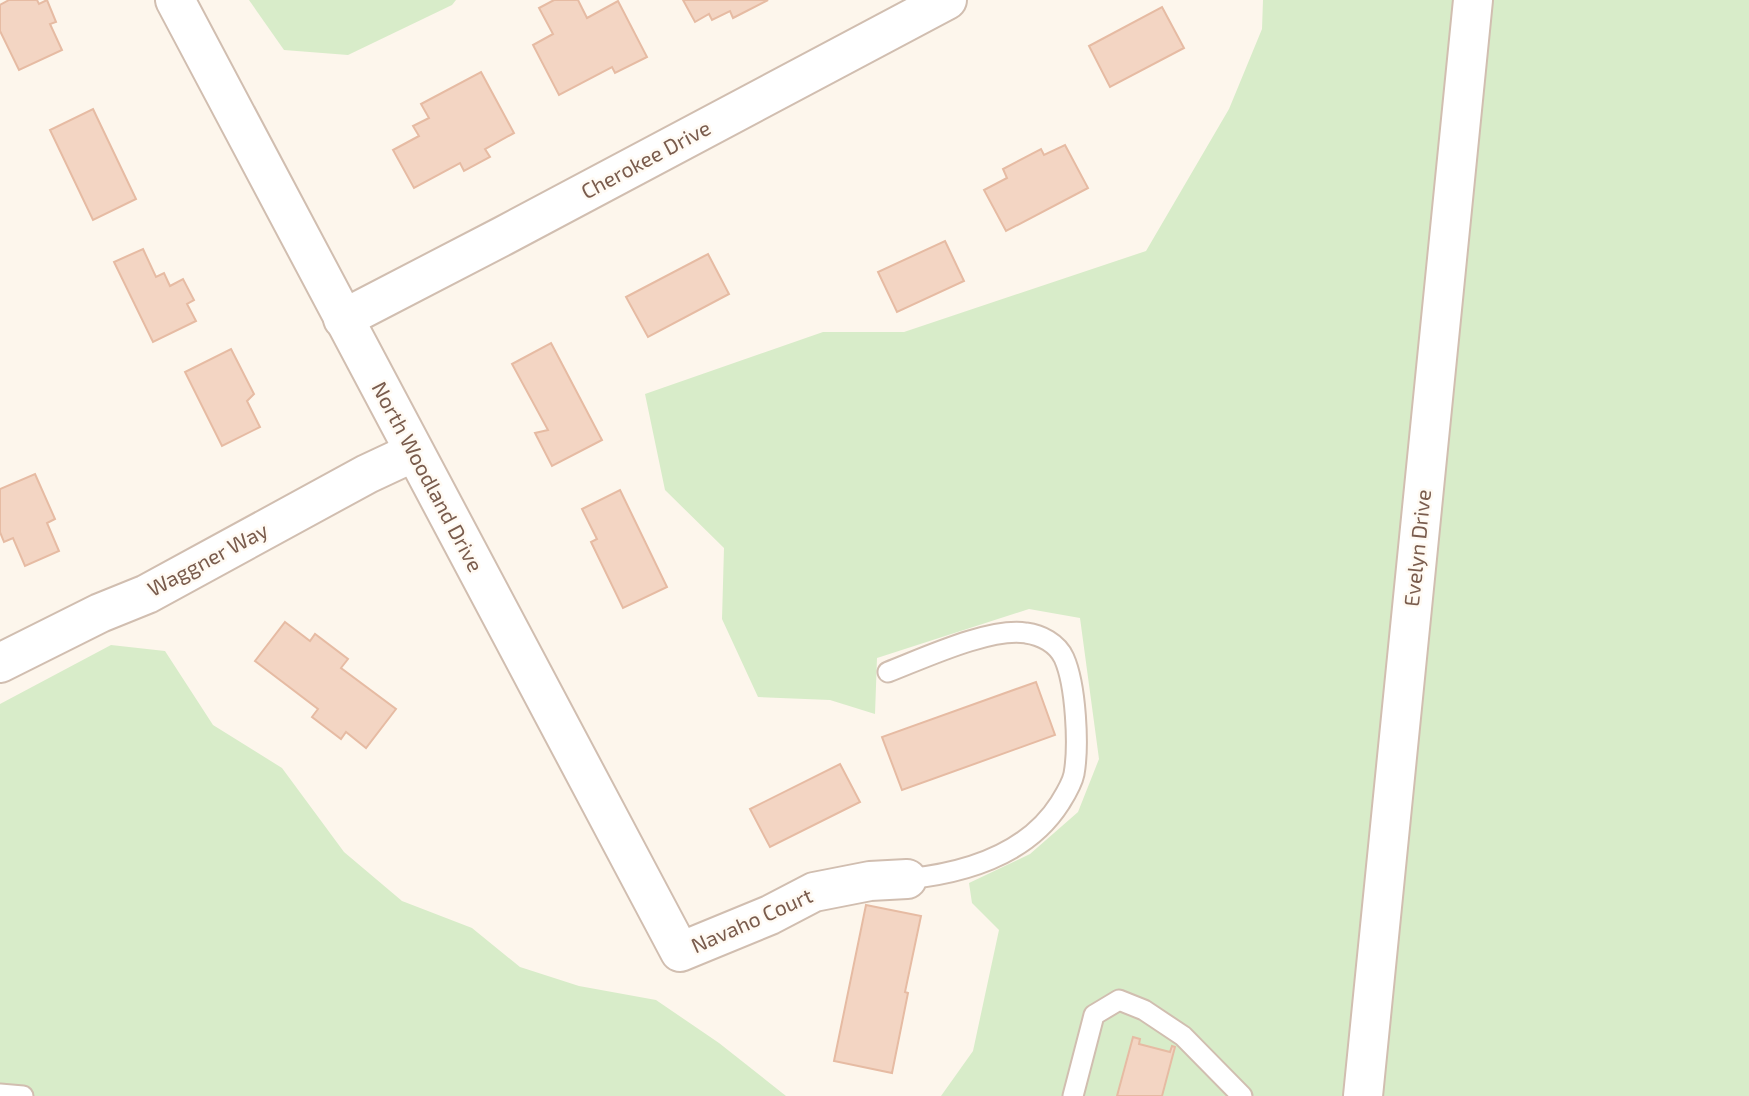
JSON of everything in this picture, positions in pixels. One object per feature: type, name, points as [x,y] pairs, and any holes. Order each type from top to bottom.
[{"type":"street","name":"North Woodland Drive","points":[[175,0],[680,952]]},
{"type":"street","name":"Cherokee Drive","points":[[343,318],[947,0]]},
{"type":"street","name":"Evelyn Drive","points":[[1363,1096],[1473,0]]},
{"type":"street","name":"Waggner Way","points":[[0,663],[100,612],[147,594],[414,452]]},
{"type":"street","name":"Navaho Court","points":[[680,952],[770,915],[814,892],[870,881],[907,879]]},
{"type":"lane","points":[[888,672],[967,643],[995,635],[1023,632],[1045,637],[1063,656],[1071,682],[1076,743],[1074,777],[1059,805],[1034,832],[1011,849],[978,866],[942,876],[907,879]]},
{"type":"lane","points":[[1073,1096],[1094,1015],[1119,1000],[1144,1010],[1183,1036],[1242,1096]]},
{"type":"lane","points":[[0,1094],[23,1096]]},
{"type":"green space","points":[[249,0],[456,0],[452,5],[348,55],[284,50]]},
{"type":"green space","points":[[1263,0],[1749,0],[1749,1096],[941,1096],[973,1051],[999,930],[972,903],[969,883],[1030,854],[1078,812],[1099,759],[1080,618],[1029,609],[877,658],[875,714],[830,700],[758,697],[722,619],[724,548],[665,490],[645,394],[823,332],[904,332],[1146,251],[1229,109],[1262,29]]},
{"type":"green space","points":[[111,645],[165,651],[213,725],[282,768],[344,852],[402,901],[472,928],[520,967],[579,986],[656,1000],[719,1043],[786,1096],[0,1096],[0,704]]},
{"type":"building","points":[[9,0],[37,0],[39,4],[47,0],[56,22],[50,24],[62,50],[19,70],[0,31],[0,5]]},
{"type":"building","points":[[554,0],[578,0],[587,18],[618,1],[647,57],[615,73],[612,67],[559,95],[533,45],[553,34],[539,8]]},
{"type":"building","points":[[683,0],[768,0],[733,18],[730,11],[712,20],[709,14],[695,22]]},
{"type":"building","points":[[1162,7],[1184,48],[1110,87],[1089,46]]},
{"type":"building","points":[[481,72],[514,133],[485,149],[490,157],[464,171],[460,163],[414,188],[393,150],[419,136],[413,126],[429,118],[421,104]]},
{"type":"building","points":[[93,109],[136,199],[93,220],[50,130]]},
{"type":"building","points":[[1065,145],[1088,188],[1006,231],[984,190],[1007,178],[1003,169],[1041,149],[1044,155]]},
{"type":"building","points":[[945,241],[964,281],[897,312],[878,272]]},
{"type":"building","points":[[143,249],[156,277],[164,273],[170,286],[183,279],[194,300],[187,304],[196,321],[153,342],[114,262]]},
{"type":"building","points":[[708,254],[729,294],[648,337],[626,297]]},
{"type":"building","points":[[551,343],[602,440],[552,466],[535,433],[548,430],[512,364]]},
{"type":"building","points":[[231,349],[254,394],[247,401],[260,427],[222,446],[185,372]]},
{"type":"building","points":[[35,474],[55,519],[47,523],[59,551],[25,566],[13,538],[4,542],[0,532],[0,489]]},
{"type":"building","points":[[620,490],[667,587],[623,608],[591,542],[597,539],[582,509]]},
{"type":"building","points":[[285,622],[310,641],[315,634],[348,659],[341,668],[396,709],[366,748],[346,732],[341,739],[312,717],[318,709],[255,661]]},
{"type":"building","points":[[1036,682],[1055,735],[902,790],[882,737]]},
{"type":"building","points":[[840,764],[860,802],[770,847],[750,809]]},
{"type":"building","points":[[866,905],[921,916],[892,1073],[834,1061]]},
{"type":"building","points":[[1133,1037],[1140,1039],[1139,1044],[1170,1052],[1172,1046],[1175,1047],[1162,1096],[1117,1096]]}]
